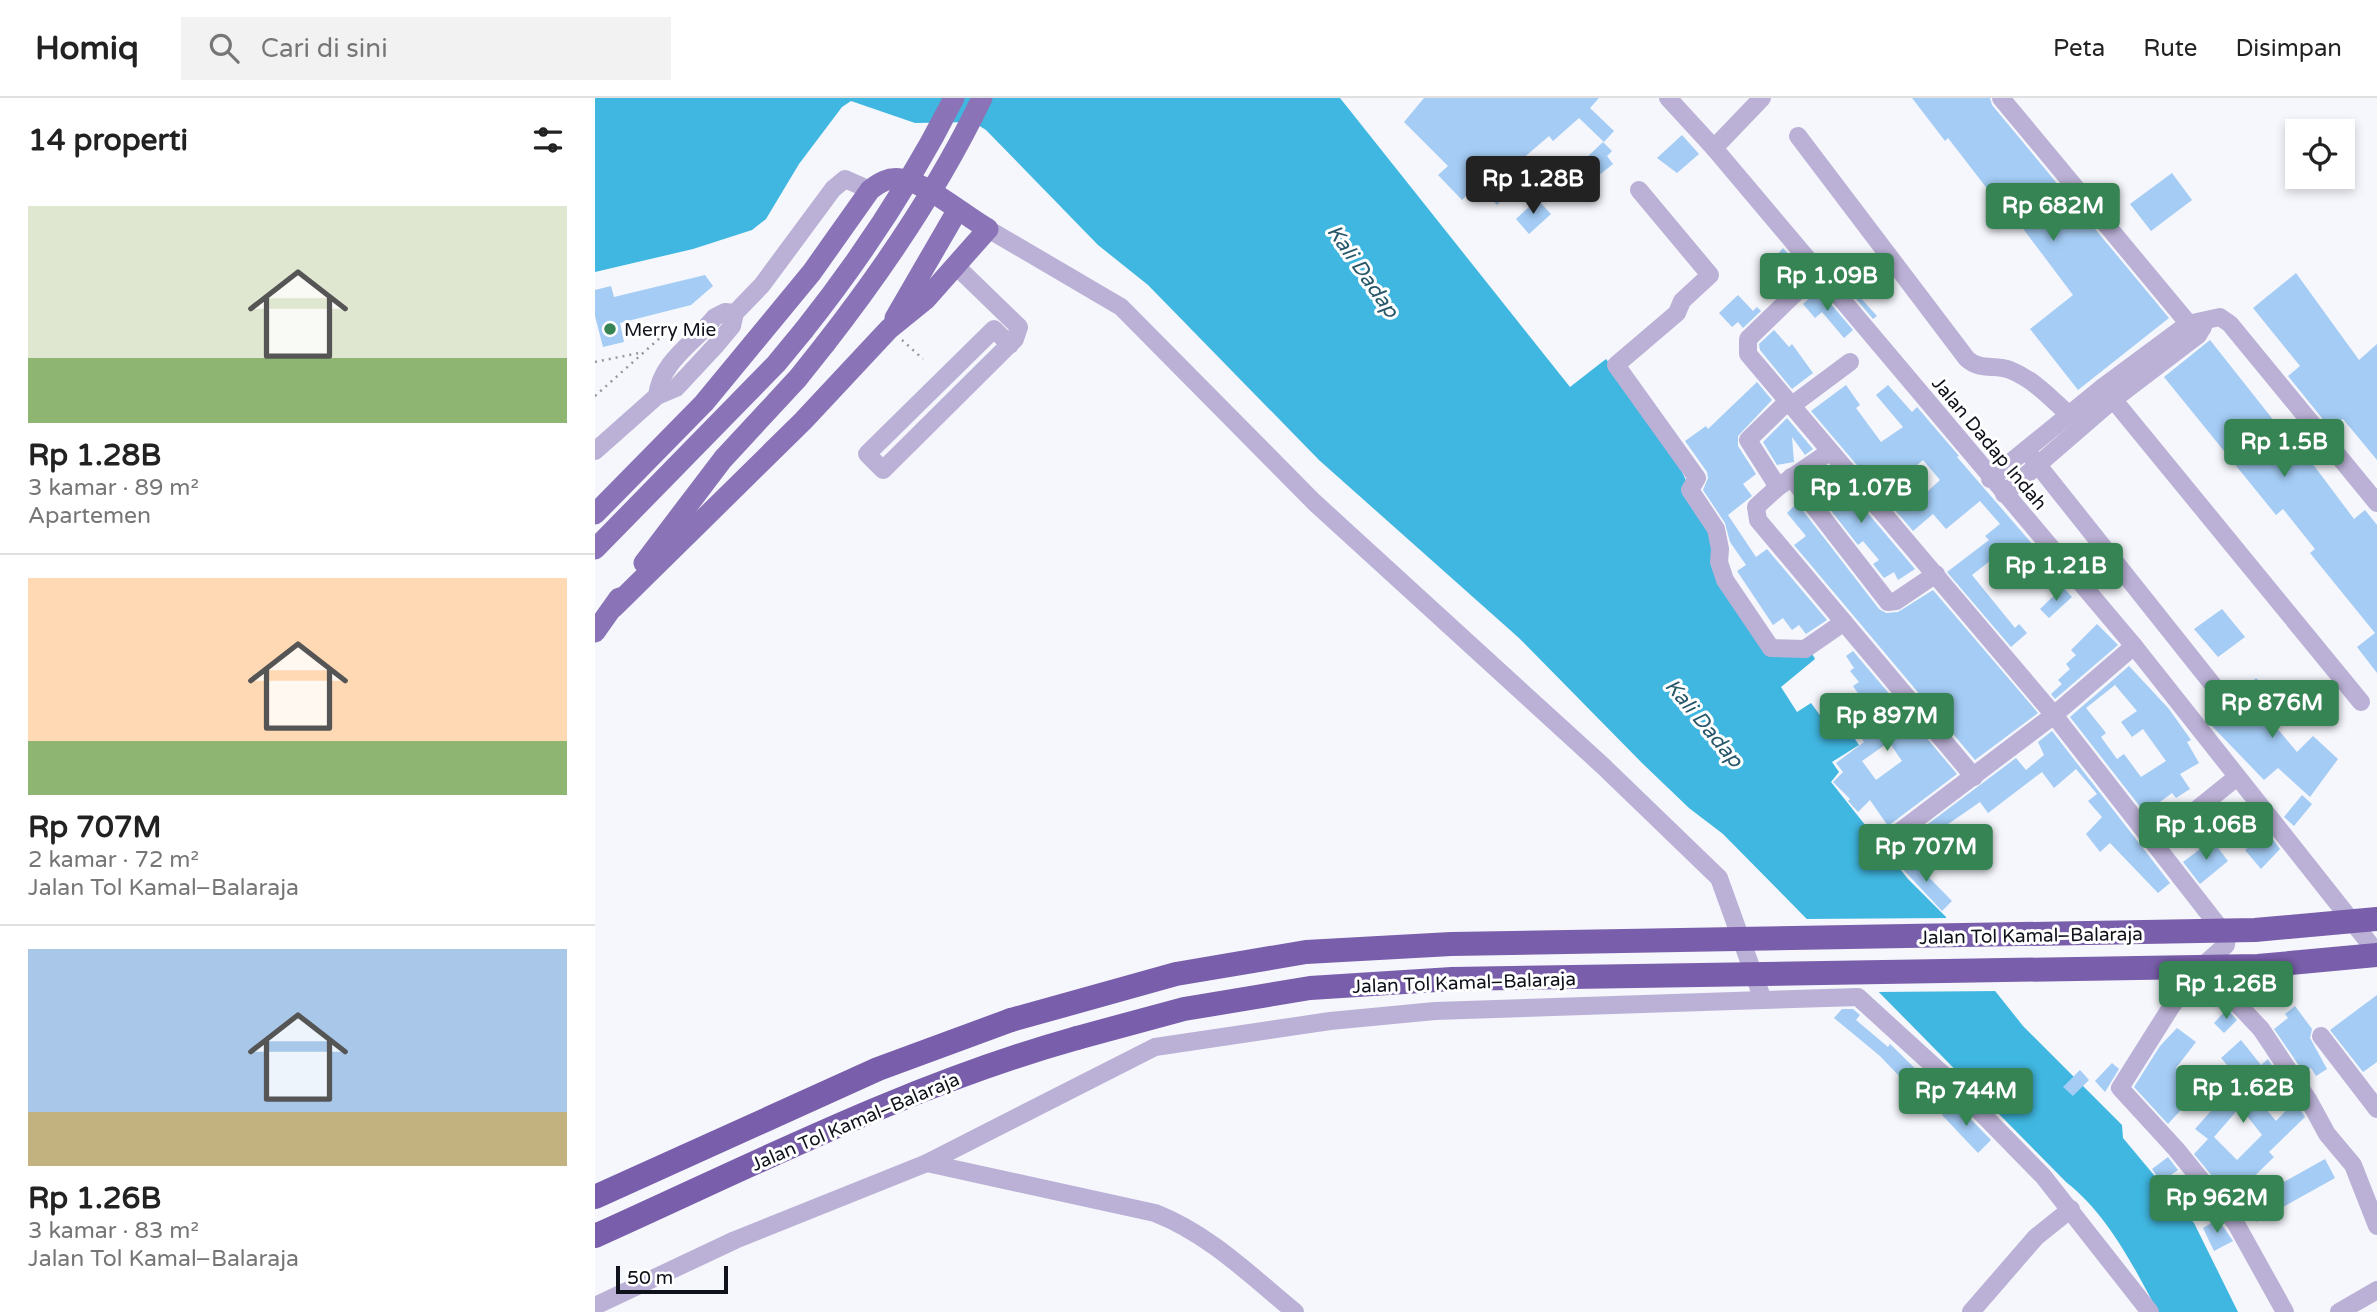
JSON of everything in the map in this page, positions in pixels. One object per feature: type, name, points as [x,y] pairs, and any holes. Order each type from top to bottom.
[{"type":"highway","name":"Jalan Tol Kamal–Balaraja","points":[[595,1197],[879,1069],[1011,1020],[1176,974],[1306,952],[1451,944],[2255,930],[2377,919]]},
{"type":"highway","name":"Jalan Tol Kamal–Balaraja","points":[[595,1236],[892,1102],[1022,1054],[1184,1009],[1310,988],[1452,979],[2258,966],[2377,954]]},
{"type":"main road","points":[[595,549],[776,364],[804,330],[885,220],[929,147],[954,98]]},
{"type":"main road","points":[[595,632],[715,468],[825,344],[906,234],[951,159],[982,98]]},
{"type":"main road","points":[[595,512],[704,403],[812,272],[870,190],[882,181],[901,178],[988,229],[926,299],[889,329],[803,421],[613,608]]},
{"type":"main road","points":[[889,329],[957,211]]},
{"type":"main road","points":[[595,512],[642,502]]},
{"type":"street","name":"Jalan Dadap Indah","points":[[1668,98],[1714,148],[1816,273],[1906,374],[1990,479],[2134,646],[2377,954]]},
{"type":"street","points":[[1714,148],[1762,98]]},
{"type":"street","points":[[2001,98],[2198,327]]},
{"type":"street","points":[[1798,136],[1967,359],[1979,367],[2001,367],[2013,371],[2037,385],[2069,415]]},
{"type":"street","points":[[595,451],[657,396],[676,388],[692,372],[732,326],[735,313],[762,285],[832,189],[845,179],[870,190]]},
{"type":"street","points":[[1639,190],[1710,275],[1682,301],[1677,313],[1617,361],[1618,369],[1697,478],[1690,490],[1716,529],[1721,572],[1771,648],[1805,649],[1844,622]]},
{"type":"street","points":[[988,229],[1121,307],[1314,502],[1603,766],[1719,878],[1763,1000]]},
{"type":"street","points":[[956,266],[1019,327],[1019,333],[1010,345],[883,470],[867,454],[994,329],[1010,345]]},
{"type":"street","points":[[1816,273],[1747,342],[1748,354],[2053,715],[2227,937],[2225,945],[2199,969],[2122,1083],[2121,1092],[2176,1149],[2235,1223],[2285,1312]]},
{"type":"street","points":[[657,396],[659,380],[666,366],[715,317],[725,312],[735,313]]},
{"type":"street","points":[[1990,479],[2069,415],[2108,393],[2198,327],[2220,317],[2230,324],[2377,503]]},
{"type":"street","points":[[1850,362],[1789,404],[1748,440],[1888,602],[1896,601],[1936,574]]},
{"type":"street","points":[[2004,494],[2039,464],[2108,393]]},
{"type":"street","points":[[2108,393],[2361,702]]},
{"type":"street","points":[[2027,450],[2223,698],[2222,705]]},
{"type":"street","points":[[1829,452],[1784,482],[1756,507],[1758,520],[1974,777]]},
{"type":"street","points":[[1894,836],[2053,715],[2134,646]]},
{"type":"street","points":[[2155,843],[2237,777]]},
{"type":"street","points":[[2199,969],[2226,992],[2261,1030],[2309,1101],[2327,1134],[2353,1164],[2377,1226]]},
{"type":"street","points":[[595,1306],[735,1240],[927,1163],[1155,1047],[1330,1021],[1435,1011],[1858,997],[1949,1080],[2071,1209],[2129,1290],[2144,1301],[2150,1312]]},
{"type":"street","points":[[2321,1036],[2377,1109]]},
{"type":"street","points":[[927,1163],[1155,1213],[1180,1223],[1207,1238],[1295,1312]]},
{"type":"street","points":[[1971,1312],[2036,1237],[2071,1209]]},
{"type":"street","points":[[2129,1290],[2134,1312]]},
{"type":"street","points":[[2340,1312],[2377,1290]]},
{"type":"path","points":[[596,394],[662,336],[681,352]]},
{"type":"path","points":[[595,362],[643,352]]},
{"type":"water","name":"Kali Dadap","points":[[595,98],[1340,98],[1570,387],[1606,359],[1668,442],[1766,651],[1810,650],[1815,659],[1781,687],[1797,712],[1811,703],[1830,729],[1842,720],[1859,745],[1832,762],[1839,772],[1831,782],[1908,879],[1946,917],[1950,946],[1984,977],[2023,1026],[2122,1125],[2123,1138],[2194,1223],[2238,1312],[2158,1312],[2107,1225],[2081,1195],[1723,834],[1689,808],[1642,763],[1519,638],[1319,460],[1148,285],[1098,245],[986,130],[973,122],[915,123],[851,101],[842,107],[799,164],[766,219],[752,230],[693,249],[595,272]]},
{"type":"pier","points":[[1950,918],[1954,944],[1973,971],[1986,974],[2000,991],[1876,992],[1804,919]]},
{"type":"building","points":[[1424,98],[1599,98],[1590,108],[1614,131],[1604,142],[1579,118],[1553,141],[1549,136],[1512,168],[1523,178],[1497,205],[1477,185],[1462,200],[1438,175],[1448,166],[1404,122]]},
{"type":"building","points":[[1912,98],[1990,98],[1992,105],[2169,318],[2078,390],[2030,329],[2073,295],[2012,214],[1991,189],[1989,191],[1948,138],[1945,141]]},
{"type":"building","points":[[1682,135],[1699,154],[1677,173],[1657,158]]},
{"type":"building","points":[[1603,142],[1612,151],[1607,156],[1613,164],[1598,176],[1584,160]]},
{"type":"building","points":[[2172,173],[2192,200],[2151,231],[2130,204]]},
{"type":"building","points":[[1537,199],[1551,214],[1529,234],[1516,219]]},
{"type":"building","points":[[1783,248],[1796,263],[1777,285],[1762,272]]},
{"type":"building","points":[[1838,273],[1877,316],[1873,319],[1836,275]]},
{"type":"building","points":[[2296,273],[2359,360],[2377,344],[2377,460],[2343,419],[2330,428],[2288,376],[2300,366],[2253,308]]},
{"type":"building","points":[[705,275],[713,286],[691,305],[620,323],[624,342],[603,347],[595,316],[595,290],[611,286],[614,297]]},
{"type":"building","points":[[1819,290],[1853,330],[1844,338],[1822,312],[1815,318],[1803,304]]},
{"type":"building","points":[[1738,295],[1753,311],[1757,307],[1761,311],[1743,328],[1738,322],[1732,327],[1719,313]]},
{"type":"building","points":[[1774,330],[1789,347],[1792,344],[1813,373],[1792,389],[1760,350],[1759,344]]},
{"type":"building","points":[[2210,340],[2309,465],[2312,463],[2354,519],[2365,510],[2377,525],[2377,673],[2357,647],[2375,633],[2310,553],[2315,549],[2283,509],[2276,515],[2164,377]]},
{"type":"building","points":[[1757,382],[1772,400],[1738,436],[1738,446],[1756,474],[1743,484],[1752,496],[1728,515],[1756,557],[1767,549],[1827,620],[1806,634],[1799,625],[1792,630],[1783,618],[1773,625],[1737,571],[1746,565],[1730,542],[1725,523],[1703,490],[1708,478],[1707,472],[1685,441],[1706,426],[1708,429]]},
{"type":"building","points":[[1846,385],[1860,405],[1856,408],[1881,442],[1903,427],[1876,395],[1888,385],[1912,412],[1917,407],[2041,554],[2010,583],[1990,561],[1972,575],[2015,628],[2019,624],[2027,633],[2011,647],[1947,572],[1989,540],[1985,536],[2000,524],[1980,501],[1946,529],[1933,514],[1913,531],[1811,411]],"holes":[[[1923,460],[1940,480],[1916,502],[1900,480]]]},
{"type":"building","points":[[1787,418],[1813,449],[1805,455],[1792,437],[1794,462],[1777,465],[1763,442]]},
{"type":"building","points":[[1828,466],[1915,569],[1898,580],[1894,572],[1884,578],[1873,564],[1879,560],[1863,541],[1858,545],[1811,485]]},
{"type":"building","points":[[1797,503],[1879,609],[1886,613],[1898,612],[1933,590],[2038,713],[1975,760],[1794,545],[1806,536],[1787,513]]},
{"type":"building","points":[[2063,587],[2072,597],[2049,618],[2040,609]]},
{"type":"building","points":[[2222,609],[2245,637],[2218,657],[2194,629]]},
{"type":"building","points":[[2097,624],[2118,645],[2055,699],[2051,694],[2062,684],[2058,680],[2070,669],[2066,664],[2076,655],[2071,650]]},
{"type":"building","points":[[1853,651],[1957,774],[1888,826],[1870,800],[1858,812],[1848,801],[1850,799],[1833,782],[1843,772],[1836,763],[1864,742],[1842,709],[1860,696],[1853,686],[1859,682],[1850,671],[1854,668],[1846,656]],"holes":[[[1889,742],[1902,761],[1876,780],[1862,761]]]},
{"type":"building","points":[[2129,666],[2169,709],[2191,740],[2187,742],[2199,763],[2180,774],[2190,789],[2176,798],[2172,793],[2145,813],[2070,717]],"holes":[[[2115,685],[2137,711],[2121,722],[2132,737],[2143,729],[2166,761],[2141,777],[2124,754],[2117,759],[2101,737],[2106,733],[2086,708]]]},
{"type":"building","points":[[2256,678],[2290,711],[2275,726],[2297,752],[2313,736],[2338,759],[2310,797],[2278,768],[2264,780],[2210,724],[2220,716],[2229,714],[2233,704],[2246,694],[2243,691]]},
{"type":"building","points":[[2052,731],[2170,883],[2158,893],[2110,843],[2100,852],[2086,834],[2102,817],[2088,801],[2097,794],[2076,769],[2054,788],[2042,772],[1988,813],[1980,802],[1925,840],[1933,852],[1917,863],[1910,853],[1916,849],[1908,839],[2016,758],[2026,770],[2044,755],[2038,742]]},
{"type":"building","points":[[2302,795],[2312,804],[2294,826],[2284,817]]},
{"type":"building","points":[[2272,838],[2280,849],[2261,869],[2245,850],[2256,841],[2261,847]]},
{"type":"building","points":[[2212,840],[2228,861],[2200,884],[2183,862]]},
{"type":"building","points":[[1910,858],[1952,901],[1942,911],[1900,866]]},
{"type":"building","points":[[2377,995],[2377,1062],[2363,1072],[2330,1030]]},
{"type":"building","points":[[2295,1006],[2312,1029],[2310,1038],[2327,1069],[2316,1076],[2311,1068],[2304,1073],[2274,1029],[2288,1018],[2285,1014]]},
{"type":"building","points":[[1842,1009],[1853,1009],[1860,1015],[1856,1020],[1888,1047],[1890,1044],[1929,1082],[1917,1095],[1880,1056],[1834,1018]]},
{"type":"building","points":[[2227,1009],[2237,1020],[2224,1033],[2214,1023]]},
{"type":"building","points":[[2177,1028],[2196,1042],[2176,1068],[2201,1088],[2168,1124],[2134,1087],[2160,1046]]},
{"type":"building","points":[[2241,1040],[2261,1065],[2268,1059],[2276,1072],[2252,1092],[2276,1121],[2295,1101],[2305,1117],[2269,1152],[2274,1157],[2231,1199],[2194,1154],[2208,1139],[2195,1129],[2217,1104],[2214,1101],[2240,1080],[2221,1058]],"holes":[[[2240,1107],[2262,1135],[2237,1160],[2214,1137]]]},
{"type":"building","points":[[2112,1063],[2119,1069],[2105,1092],[2095,1081]]},
{"type":"building","points":[[2080,1070],[2089,1080],[2073,1096],[2063,1087]]},
{"type":"building","points":[[1954,1102],[1991,1140],[1978,1153],[1942,1115]]},
{"type":"building","points":[[2168,1157],[2178,1170],[2161,1182],[2152,1169]]},
{"type":"building","points":[[2325,1159],[2335,1178],[2256,1222],[2246,1203]]},
{"type":"building","points":[[2218,1219],[2233,1241],[2214,1251],[2203,1228]]},
{"type":"place","name":"Merry Mie","points":[[610,329]]}]
